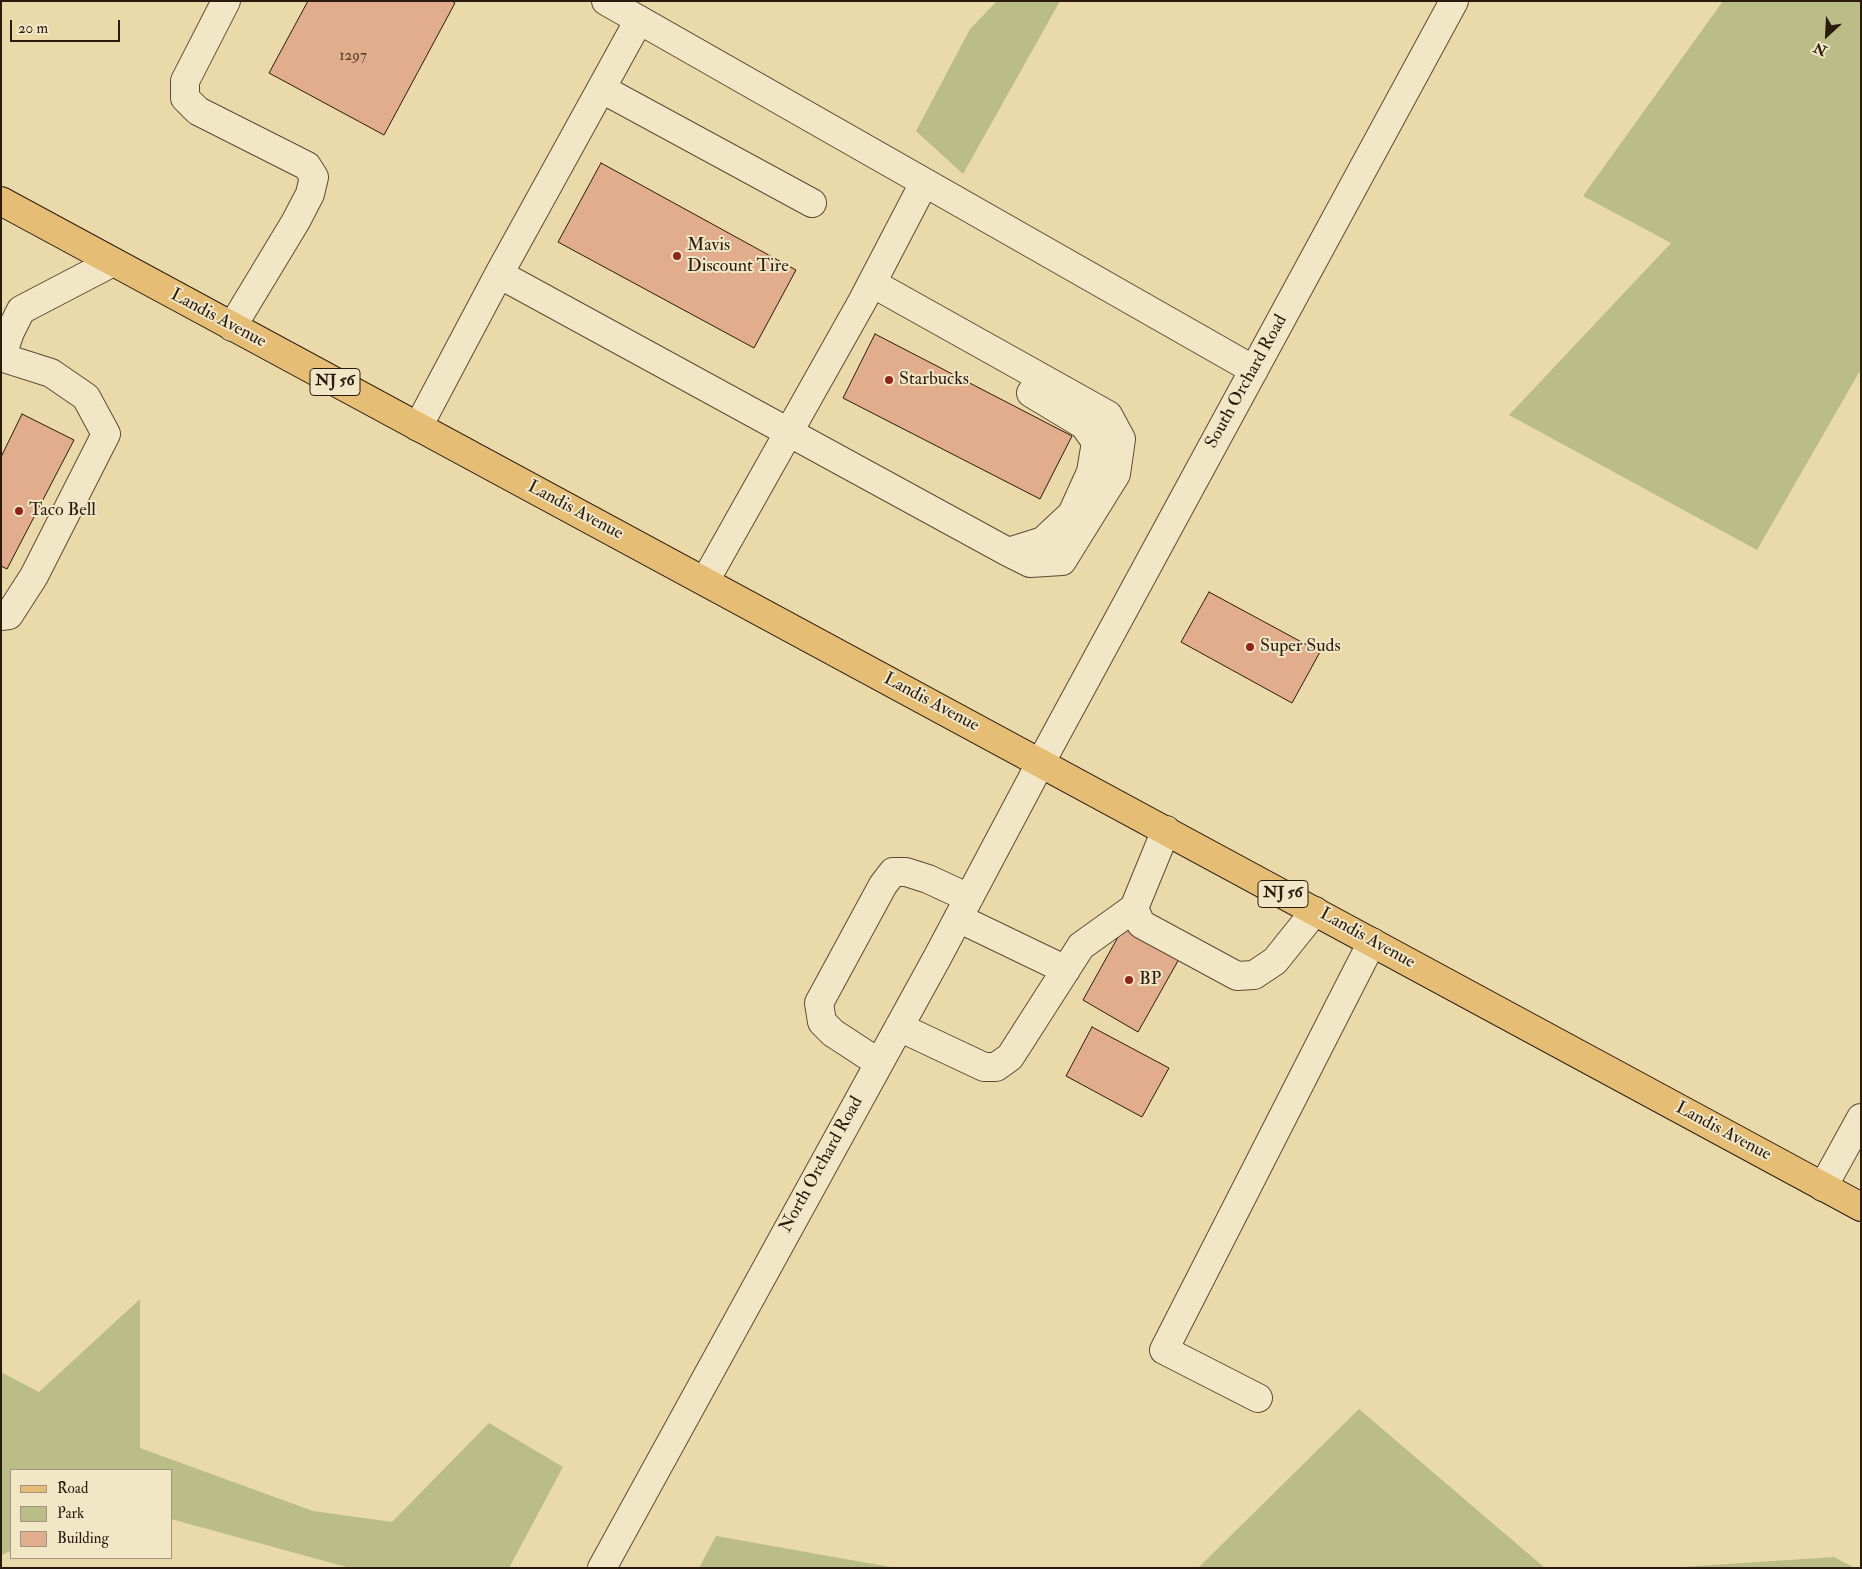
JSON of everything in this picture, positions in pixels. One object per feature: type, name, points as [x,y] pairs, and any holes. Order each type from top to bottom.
[{"type":"main road","name":"Landis Avenue","points":[[1,201],[1861,1207]]},
{"type":"street","points":[[226,1],[185,81],[185,98],[198,111],[307,166],[314,176],[310,194],[296,221],[232,327]]},
{"type":"street","points":[[606,1],[1254,370]]},
{"type":"street","name":"South Orchard Road","points":[[1041,762],[1454,1]]},
{"type":"street","points":[[418,427],[499,274],[639,20]]},
{"type":"street","points":[[602,88],[812,203]]},
{"type":"street","points":[[705,582],[868,292],[924,183]]},
{"type":"street","points":[[1,616],[9,614],[34,576],[106,434],[86,398],[51,373],[1,358],[10,332],[21,310],[112,262]]},
{"type":"street","points":[[499,274],[1008,552],[1043,541],[1072,514],[1091,472],[1096,442],[1084,425],[868,292]]},
{"type":"street","name":"North Orchard Road","points":[[602,1568],[879,1063],[1041,762]]},
{"type":"street","points":[[898,1027],[984,1067],[996,1067],[1010,1057],[1081,946],[1134,908],[1166,830]]},
{"type":"street","points":[[879,1063],[833,1033],[822,1022],[819,1003],[883,885],[893,872],[906,872],[928,879],[963,908],[1066,970]]},
{"type":"street","points":[[1134,908],[1140,924],[1237,976],[1254,975],[1275,962],[1315,911]]},
{"type":"street","points":[[1258,1398],[1164,1350],[1372,942]]},
{"type":"street","points":[[1823,1187],[1861,1118]]},
{"type":"green space","points":[[997,1],[1060,1],[963,174],[916,131],[970,29]]},
{"type":"green space","points":[[1723,1],[1861,1],[1861,369],[1757,550],[1509,415],[1671,243],[1583,196]]},
{"type":"green space","points":[[140,1299],[140,1448],[313,1511],[392,1522],[489,1423],[563,1467],[509,1568],[350,1568],[172,1519],[172,1469],[10,1469],[10,1551],[1,1555],[1,1372],[39,1392]]},
{"type":"green space","points":[[1359,1409],[1545,1568],[1198,1568]]},
{"type":"green space","points":[[716,1536],[896,1568],[699,1568]]},
{"type":"green space","points":[[1834,1557],[1855,1568],[1666,1568]]},
{"type":"building","points":[[308,1],[452,1],[455,3],[384,135],[269,73]]},
{"type":"building","name":"Mavis Discount Tire","points":[[601,163],[796,270],[754,348],[558,242]]},
{"type":"building","points":[[875,334],[1072,436],[1040,499],[843,398]]},
{"type":"building","name":"Taco Bell","points":[[22,414],[74,440],[7,569],[1,566],[1,457]]},
{"type":"building","name":"Super Suds","points":[[1209,592],[1320,652],[1292,703],[1181,642]]},
{"type":"building","points":[[1123,928],[1179,959],[1138,1032],[1083,1000]]},
{"type":"building","points":[[1092,1027],[1169,1068],[1142,1117],[1066,1076]]},
{"type":"place","name":"Mavis Discount Tire","points":[[677,256]]},
{"type":"place","name":"Starbucks","points":[[889,380]]},
{"type":"place","name":"Taco Bell","points":[[19,511]]},
{"type":"place","name":"Super Suds","points":[[1250,647]]},
{"type":"place","name":"BP","points":[[1129,980]]}]
